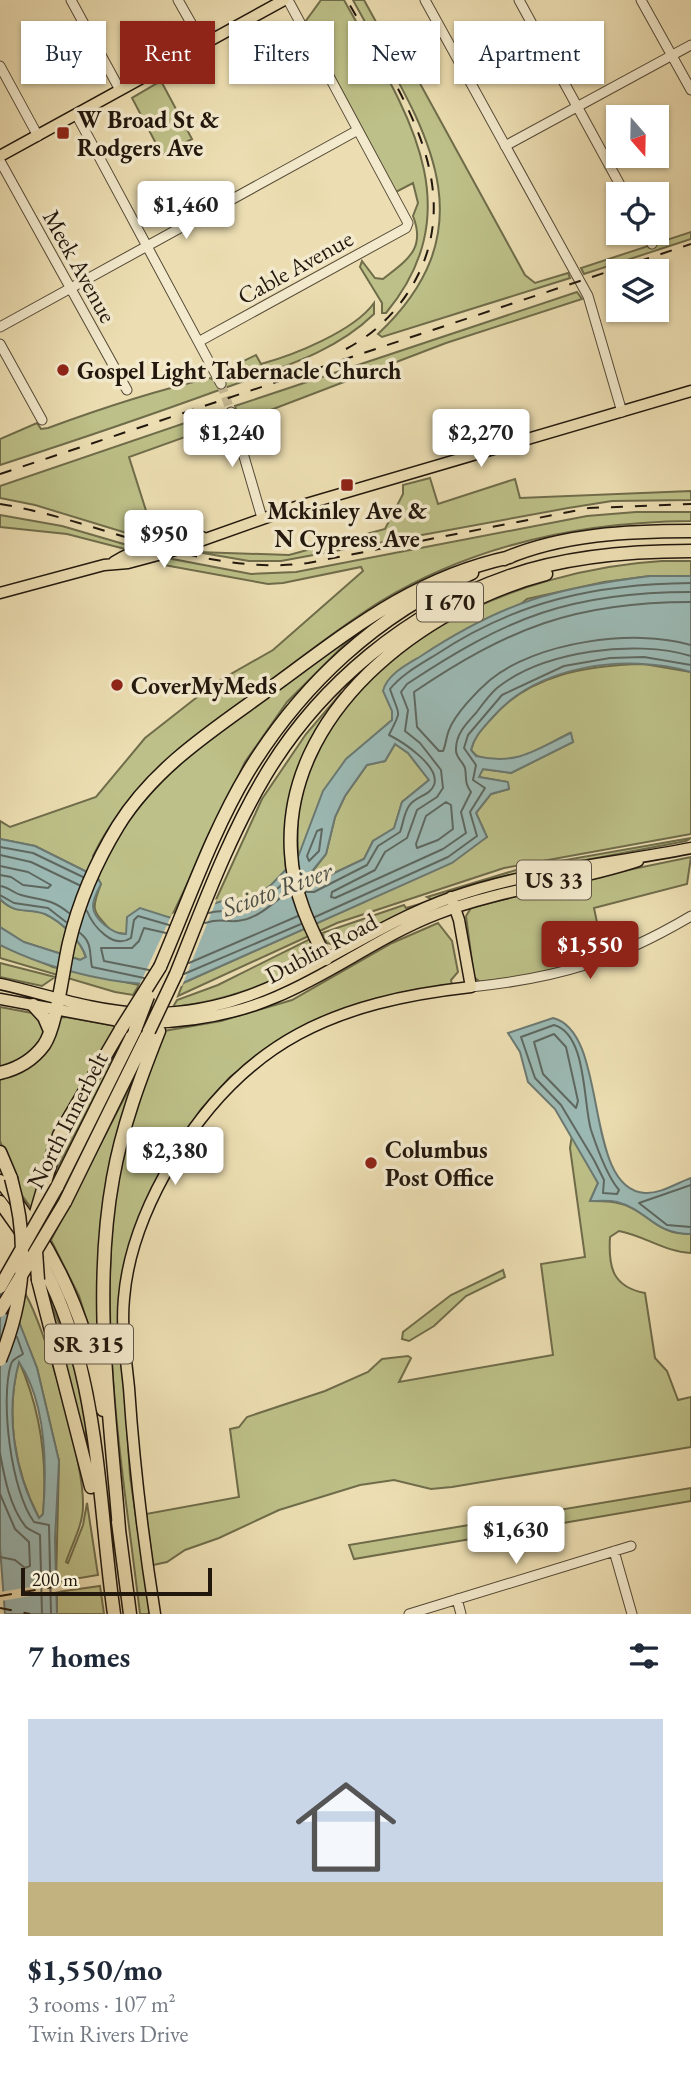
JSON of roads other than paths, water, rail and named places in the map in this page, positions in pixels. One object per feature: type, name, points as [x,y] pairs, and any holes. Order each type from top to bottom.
[{"type":"highway","name":"I 670","points":[[160,967],[248,773],[312,685],[399,612],[443,587],[510,557],[596,536],[691,531]]},
{"type":"highway","name":"I 670","points":[[154,1031],[215,876],[267,773],[307,719],[361,663],[409,626],[454,600],[507,577],[546,566],[628,553],[691,551]]},
{"type":"highway","points":[[326,959],[303,911],[294,878],[291,825],[301,778],[331,718],[363,678],[436,622],[496,592],[537,577],[628,553]]},
{"type":"highway","points":[[0,1073],[16,1068],[35,1055],[50,1032],[78,912],[104,849],[143,794],[182,752],[374,613],[449,574],[510,557]]},
{"type":"highway","points":[[107,1563],[84,1452],[38,1280],[36,1213],[41,1186],[59,1135],[160,967]]},
{"type":"highway","name":"North Innerbelt","points":[[0,1287],[57,1187],[135,1030],[160,967]]},
{"type":"highway","points":[[33,1005],[44,1017],[50,1032]]},
{"type":"highway","points":[[118,1529],[104,1315],[105,1242],[112,1179],[124,1128],[154,1031]]},
{"type":"highway","name":"North Innerbelt","points":[[0,1311],[65,1202],[154,1031]]},
{"type":"highway","points":[[0,1152],[6,1180],[21,1223],[24,1266],[19,1303],[0,1360]]},
{"type":"highway","name":"SR 315","points":[[6,1180],[50,1251],[83,1324],[100,1391],[130,1614]]},
{"type":"highway","name":"SR 315","points":[[0,1202],[25,1237],[55,1291],[70,1329],[86,1394],[114,1614]]},
{"type":"main road","points":[[215,38],[286,0]]},
{"type":"main road","points":[[0,158],[131,84]]},
{"type":"main road","points":[[0,593],[114,562],[124,556],[187,538],[205,537],[691,391]]},
{"type":"main road","name":"Dublin Road","points":[[0,999],[33,1005],[55,1004],[139,1013],[198,1010],[259,994],[377,930],[453,902],[626,865],[691,848]]},
{"type":"main road","points":[[155,1614],[135,1489],[123,1315],[131,1255],[155,1192],[213,1101],[248,1067],[273,1048],[300,1032],[351,1011],[415,995],[471,987],[453,902]]},
{"type":"main road","name":"Dublin Road","points":[[0,984],[55,1004],[137,1024],[190,1021],[223,1015],[276,997],[453,902]]},
{"type":"main road","points":[[190,1021],[206,1012],[282,988],[310,973],[326,959]]},
{"type":"street","points":[[71,0],[120,90]]},
{"type":"street","points":[[178,0],[190,21]]},
{"type":"street","points":[[0,327],[358,130],[286,0]]},
{"type":"street","points":[[425,0],[588,296],[622,412]]},
{"type":"street","points":[[519,0],[619,182]]},
{"type":"street","points":[[641,0],[691,90]]},
{"type":"street","points":[[505,146],[691,45]]},
{"type":"street","points":[[0,66],[38,136]]},
{"type":"street","points":[[76,114],[221,384]]},
{"type":"street","name":"Cable Avenue","points":[[200,341],[407,226],[408,220],[358,130]]},
{"type":"street","name":"Meek Avenue","points":[[0,158],[127,390]]},
{"type":"street","points":[[0,344],[42,420]]},
{"type":"street","points":[[231,412],[262,518]]},
{"type":"street","points":[[471,987],[544,978],[593,965],[640,944],[691,916]]},
{"type":"street","points":[[409,1614],[632,1546]]},
{"type":"street","points":[[614,1551],[632,1614]]},
{"type":"street","points":[[457,1599],[461,1614]]},
{"type":"water","name":"Scioto River","points":[[650,576],[691,576],[691,672],[666,666],[639,664],[584,668],[557,675],[532,686],[510,701],[476,737],[471,750],[476,756],[490,759],[514,758],[571,733],[573,742],[511,773],[483,769],[479,777],[508,782],[509,789],[491,794],[476,813],[487,837],[452,863],[183,983],[139,984],[114,981],[65,970],[0,945],[0,927],[24,942],[80,960],[86,957],[75,938],[51,917],[39,912],[12,908],[0,899],[0,839],[35,846],[97,877],[101,884],[93,906],[96,916],[121,934],[126,934],[127,917],[140,908],[171,918],[222,901],[235,905],[247,902],[271,885],[298,857],[323,791],[346,759],[392,720],[392,711],[383,691],[393,675],[450,638],[504,610],[557,592]],"holes":[[[395,744],[408,753],[429,780],[402,802],[394,828],[373,841],[364,859],[307,886],[305,880],[326,854],[335,817],[345,796],[367,765],[385,761]]]},
{"type":"water","points":[[553,1018],[571,1029],[583,1051],[603,1140],[612,1166],[625,1185],[651,1193],[691,1178],[691,1234],[668,1230],[636,1210],[617,1202],[590,1201],[598,1183],[555,1109],[528,1082],[520,1052],[508,1033]]},
{"type":"water","points":[[0,1283],[9,1296],[37,1368],[59,1461],[55,1539],[57,1614],[5,1614],[0,1547]],"holes":[[[19,1362],[28,1379],[40,1416],[45,1456],[43,1514],[39,1518],[23,1481],[14,1442],[13,1402]]]},
{"type":"tunnel","points":[[221,384],[231,412]]},
{"type":"railway","points":[[346,349],[379,326],[413,285],[431,237],[434,201],[429,166],[418,131],[402,97],[347,0]]},
{"type":"railway","points":[[0,474],[691,244]]},
{"type":"railway","points":[[0,504],[77,522],[191,555],[268,565],[308,563],[589,508],[691,504]]},
{"type":"railway","points":[[0,1596],[66,1585]]},
{"type":"railway","points":[[0,1608],[30,1614]]},
{"type":"place","name":"W Broad St & Rodgers Ave","points":[[63,133]]},
{"type":"place","name":"Gospel Light Tabernacle Church","points":[[63,370]]},
{"type":"place","name":"Mckinley Ave & N Cypress Ave","points":[[347,485]]},
{"type":"place","name":"CoverMyMeds","points":[[117,685]]},
{"type":"place","name":"Columbus Post Office","points":[[371,1163]]}]
